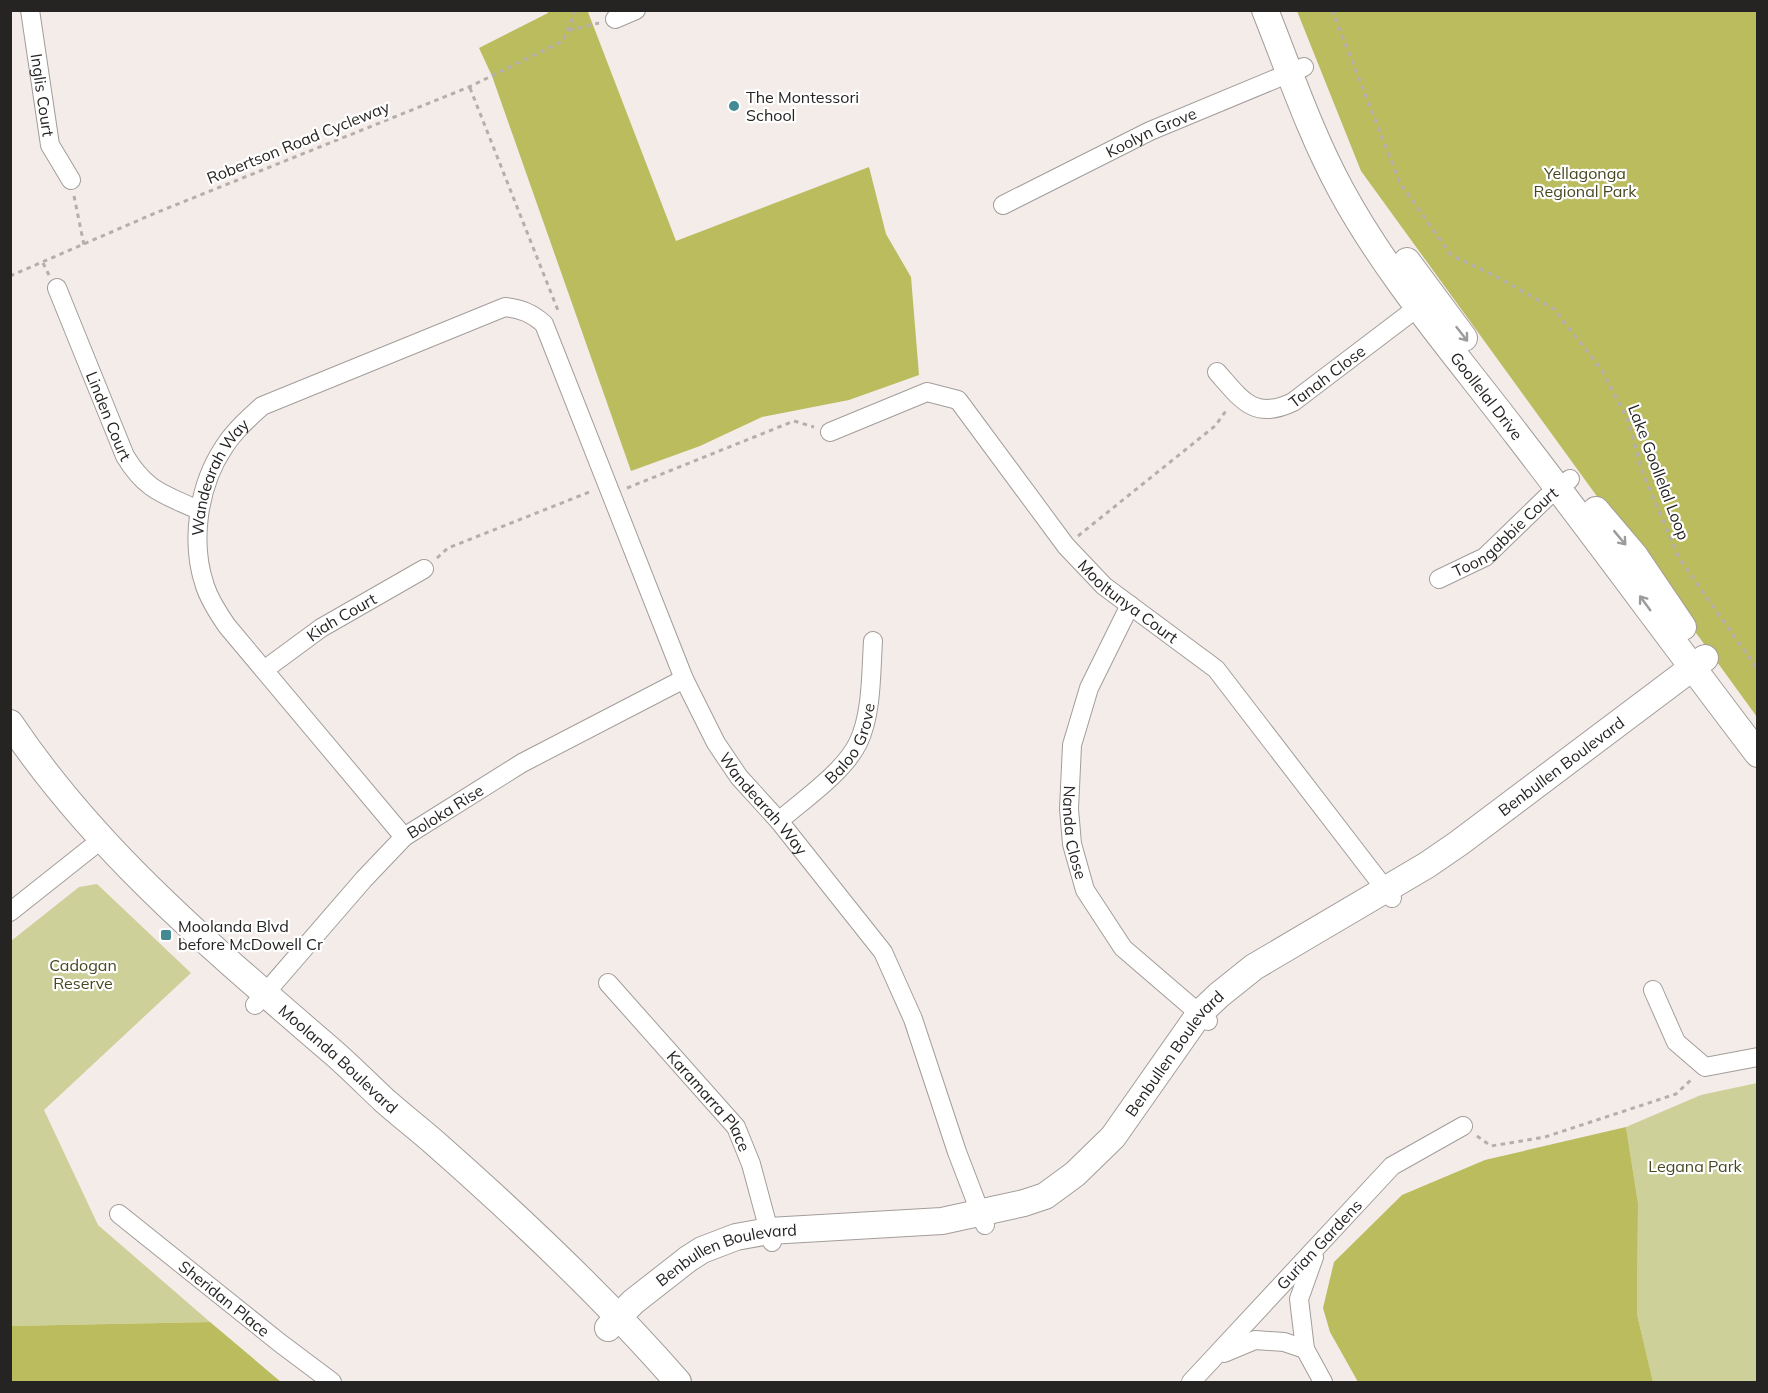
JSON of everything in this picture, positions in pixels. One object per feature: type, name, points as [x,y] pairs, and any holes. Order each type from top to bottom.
[{"type":"street","name":"Inglis Court","points":[[30,10],[50,145],[71,180]]},
{"type":"street","points":[[615,19],[636,10]]},
{"type":"street","name":"Goollelal Drive","points":[[1265,10],[1297,69]]},
{"type":"street","name":"Goollelal Drive","points":[[1281,10],[1324,156],[1366,232],[1426,301],[1703,668],[1758,754]]},
{"type":"street","name":"Koolyn Grove","points":[[1003,205],[1150,131],[1297,69]]},
{"type":"street","name":"Linden Court","points":[[57,288],[125,456],[136,475],[153,489],[198,510]]},
{"type":"street","name":"Tanah Close","points":[[1217,372],[1237,394],[1252,406],[1263,411],[1278,410],[1293,402],[1426,301]]},
{"type":"street","name":"Wandearah Way","points":[[404,837],[227,626],[213,606],[207,591],[200,554],[198,510],[204,489],[224,448],[240,426],[262,406],[505,307],[518,309],[533,315],[543,324],[684,679],[716,743],[739,777],[779,821],[883,952],[913,1019],[957,1152],[983,1219]]},
{"type":"street","name":"Mooltunya Court","points":[[830,432],[927,392],[958,400],[1065,546],[1104,586],[1216,669],[1390,894]]},
{"type":"street","name":"Toongabbie Court","points":[[1439,579],[1485,557],[1564,483]]},
{"type":"street","name":"Kiah Court","points":[[264,670],[321,628],[424,569]]},
{"type":"street","name":"Nanda Close","points":[[1130,605],[1089,688],[1072,745],[1069,809],[1072,844],[1085,890],[1123,948],[1204,1017]]},
{"type":"street","name":"Baloo Grove","points":[[779,821],[837,769],[858,742],[867,712],[873,641]]},
{"type":"street","name":"Goollelal Drive","points":[[1703,668],[1758,728]]},
{"type":"street","name":"Benbullen Boulevard","points":[[619,1327],[633,1302],[664,1277],[702,1250],[736,1237],[883,1237],[1038,1210],[1063,1199],[1084,1183],[1125,1141],[1204,1017],[1265,972],[1390,894],[1703,668]]},
{"type":"street","name":"Boloka Rise","points":[[260,1000],[364,879],[404,837],[522,763],[684,679]]},
{"type":"street","name":"Moolanda Boulevard","points":[[10,723],[96,844]]},
{"type":"street","name":"Moolanda Boulevard","points":[[10,747],[68,826],[96,844],[192,929],[260,1000],[468,1173],[619,1327],[678,1383]]},
{"type":"street","points":[[10,912],[96,844]]},
{"type":"street","name":"Karamarra Place","points":[[608,983],[736,1127],[751,1164],[771,1236]]},
{"type":"street","points":[[1653,990],[1676,1042],[1705,1067],[1758,1057]]},
{"type":"street","name":"Gurian Gardens","points":[[1191,1383],[1392,1166],[1462,1126]]},
{"type":"street","name":"Sheridan Place","points":[[118,1214],[332,1383]]},
{"type":"street","points":[[1318,1248],[1299,1299],[1305,1349],[1323,1383]]},
{"type":"street","name":"Moolanda Boulevard","points":[[619,1327],[659,1383]]},
{"type":"street","points":[[1216,1356],[1255,1340],[1284,1342],[1305,1349]]},
{"type":"path","points":[[569,30],[576,10]]},
{"type":"path","name":"Lake Goollelal Loop","points":[[1332,10],[1400,183],[1451,255],[1499,278],[1554,309],[1601,369],[1628,420],[1641,471],[1679,558],[1758,670]]},
{"type":"path","points":[[569,30],[615,19]]},
{"type":"path","name":"Robertson Road Cycleway","points":[[10,276],[153,214],[469,87],[563,40],[569,30]]},
{"type":"path","points":[[469,87],[560,316]]},
{"type":"path","points":[[71,180],[84,245]]},
{"type":"path","points":[[1065,546],[1215,426],[1237,394]]},
{"type":"path","points":[[424,569],[448,548],[794,421],[830,432]]},
{"type":"path","points":[[1462,1126],[1491,1146],[1545,1137],[1676,1094],[1705,1067]]},
{"type":"green space","points":[[547,11],[591,11],[588,12],[676,241],[869,167],[886,234],[911,277],[919,375],[849,400],[762,417],[700,446],[631,471],[492,76],[479,48],[548,13]]},
{"type":"green space","name":"Yellagonga Regional Park","points":[[1297,11],[1757,11],[1757,717],[1361,171]]},
{"type":"green space","name":"Cadogan Reserve","points":[[97,884],[191,973],[44,1110],[98,1225],[210,1322],[11,1326],[11,941],[79,887]]},
{"type":"green space","name":"Legana Park","points":[[1757,1083],[1757,1382],[1653,1382],[1637,1314],[1638,1203],[1626,1127],[1701,1095]]},
{"type":"green space","points":[[1626,1127],[1638,1203],[1637,1314],[1653,1382],[1358,1382],[1330,1332],[1323,1308],[1334,1262],[1402,1195],[1485,1160]]},
{"type":"green space","points":[[210,1322],[281,1382],[11,1382],[11,1326]]},
{"type":"place","name":"The Montessori School","points":[[734,106]]},
{"type":"place","name":"Moolanda Blvd before McDowell Cr","points":[[166,935]]}]
